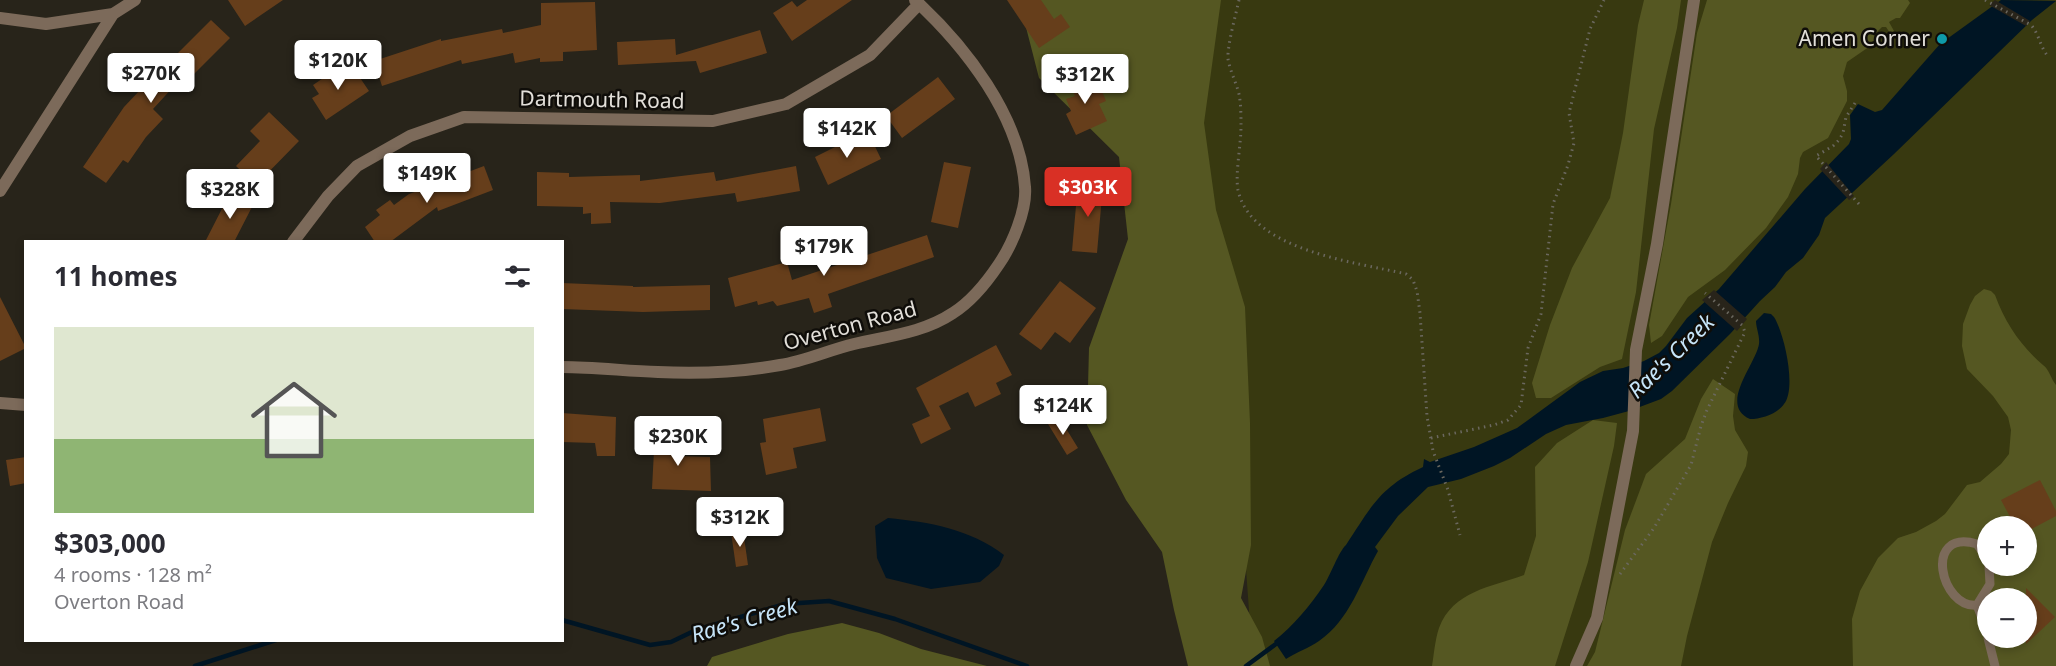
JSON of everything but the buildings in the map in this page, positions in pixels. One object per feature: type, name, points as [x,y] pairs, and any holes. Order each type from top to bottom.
[{"type":"street","points":[[0,18],[46,24],[113,14],[135,0]]},
{"type":"street","points":[[1576,666],[1593,630],[1633,431],[1636,350],[1657,244],[1694,0]]},
{"type":"street","name":"Dartmouth Road","points":[[295,240],[328,196],[357,166],[410,136],[464,117],[713,121],[786,104],[870,55],[917,2]]},
{"type":"street","name":"Overton Road","points":[[564,367],[659,372],[716,372],[781,365],[853,344],[914,332],[953,313],[986,284],[1006,253],[1019,223],[1026,189],[1019,157],[1004,112],[981,76],[949,34],[917,2]]},
{"type":"street","points":[[0,191],[113,14]]},
{"type":"street","points":[[0,403],[24,405]]},
{"type":"lane","points":[[1977,544],[1957,542],[1948,547],[1943,555],[1942,571],[1946,583],[1964,604],[1977,605]]},
{"type":"lane","points":[[1991,648],[1995,666]]},
{"type":"path","points":[[1239,0],[1228,57],[1239,95],[1241,125],[1238,189],[1244,207],[1256,224],[1288,242],[1327,256],[1406,274],[1413,280],[1420,313],[1427,416],[1431,438],[1460,535]]},
{"type":"path","points":[[1431,438],[1508,420],[1521,405],[1528,348],[1541,314],[1552,204],[1568,165],[1574,143],[1569,113],[1590,29],[1604,0]]},
{"type":"path","points":[[1985,0],[2036,30],[2047,55]]},
{"type":"path","points":[[1854,103],[1846,117],[1839,140],[1818,154],[1816,159],[1859,204]]},
{"type":"path","points":[[1601,596],[1631,561],[1691,465],[1704,418],[1745,332],[1742,325],[1705,293]]},
{"type":"shaded area","points":[[1019,0],[1221,0],[1204,123],[1216,210],[1245,307],[1250,423],[1251,545],[1241,598],[1262,637],[1270,666],[1188,666],[1162,552],[1126,500],[1087,425],[1089,348],[1128,239],[1119,157],[1039,78]]},
{"type":"shaded area","points":[[1144,0],[2056,0],[2056,666],[1253,666],[1230,347]]},
{"type":"shaded area","points":[[1644,0],[1681,0],[1677,28],[1654,129],[1636,292],[1622,359],[1600,367],[1551,398],[1536,398],[1532,383],[1550,325],[1572,268],[1610,198],[1623,133],[1638,25]]},
{"type":"shaded area","points":[[1707,0],[1908,0],[1910,3],[1900,18],[1889,22],[1894,31],[1890,33],[1886,27],[1882,27],[1874,35],[1876,42],[1847,62],[1843,76],[1847,101],[1828,138],[1803,152],[1798,174],[1788,197],[1766,228],[1725,270],[1688,297],[1662,336],[1651,343],[1649,325],[1671,204],[1697,33]]},
{"type":"shaded area","points":[[1984,289],[1991,291],[2014,333],[2047,369],[2056,385],[2056,666],[1853,666],[1852,619],[1860,591],[1878,558],[1898,538],[1916,532],[1945,514],[1967,485],[1980,482],[2009,454],[2011,430],[2008,417],[1993,396],[1967,369],[1962,346],[1963,324],[1975,296]]},
{"type":"shaded area","points":[[1713,379],[1735,394],[1733,416],[1735,430],[1748,452],[1746,466],[1712,542],[1681,666],[1587,666],[1595,652],[1625,530],[1646,474],[1685,439],[1701,399]]},
{"type":"shaded area","points":[[1593,420],[1617,423],[1614,446],[1588,562],[1555,666],[1432,666],[1439,628],[1445,616],[1454,606],[1474,592],[1524,575],[1536,536],[1535,467],[1557,443]]},
{"type":"shaded area","points":[[842,623],[879,633],[921,649],[987,666],[707,666],[712,657],[788,634]]},
{"type":"water","points":[[2001,0],[2056,1],[2032,20],[1825,218],[1819,235],[1803,258],[1786,272],[1775,287],[1730,334],[1672,391],[1661,399],[1629,411],[1566,425],[1546,434],[1494,466],[1461,479],[1428,487],[1398,516],[1375,547],[1378,551],[1354,599],[1339,622],[1319,641],[1286,659],[1274,641],[1313,600],[1343,548],[1386,490],[1423,467],[1424,459],[1430,462],[1474,447],[1517,428],[1580,382],[1603,371],[1623,368],[1659,353],[1687,318],[1719,289],[1805,189],[1849,144],[1851,139],[1850,115],[1858,104],[1875,112],[1882,110],[1940,44]]},
{"type":"water","points":[[1764,313],[1774,317],[1782,335],[1788,360],[1788,396],[1777,411],[1750,419],[1741,413],[1737,404],[1738,394],[1759,344],[1756,321]]},
{"type":"water","points":[[888,518],[949,528],[977,539],[1004,555],[999,566],[980,582],[931,589],[886,578],[877,558],[875,526]]},
{"type":"pier","points":[[1995,0],[2030,21],[2026,26],[1989,5]]},
{"type":"pier","points":[[1826,162],[1854,196],[1849,200],[1820,169]]},
{"type":"pier","points":[[1714,290],[1747,319],[1737,331],[1702,300]]},
{"type":"waterway","name":"Rae's Creek","points":[[564,621],[650,645],[671,642],[696,630],[785,604],[829,601],[895,619],[1027,666]]},
{"type":"waterway","name":"Rae's Creek","points":[[1246,666],[1280,641]]},
{"type":"waterway","name":"Rae's Creek","points":[[195,666],[270,642]]},
{"type":"place","name":"Amen Corner","points":[[1942,39]]}]
